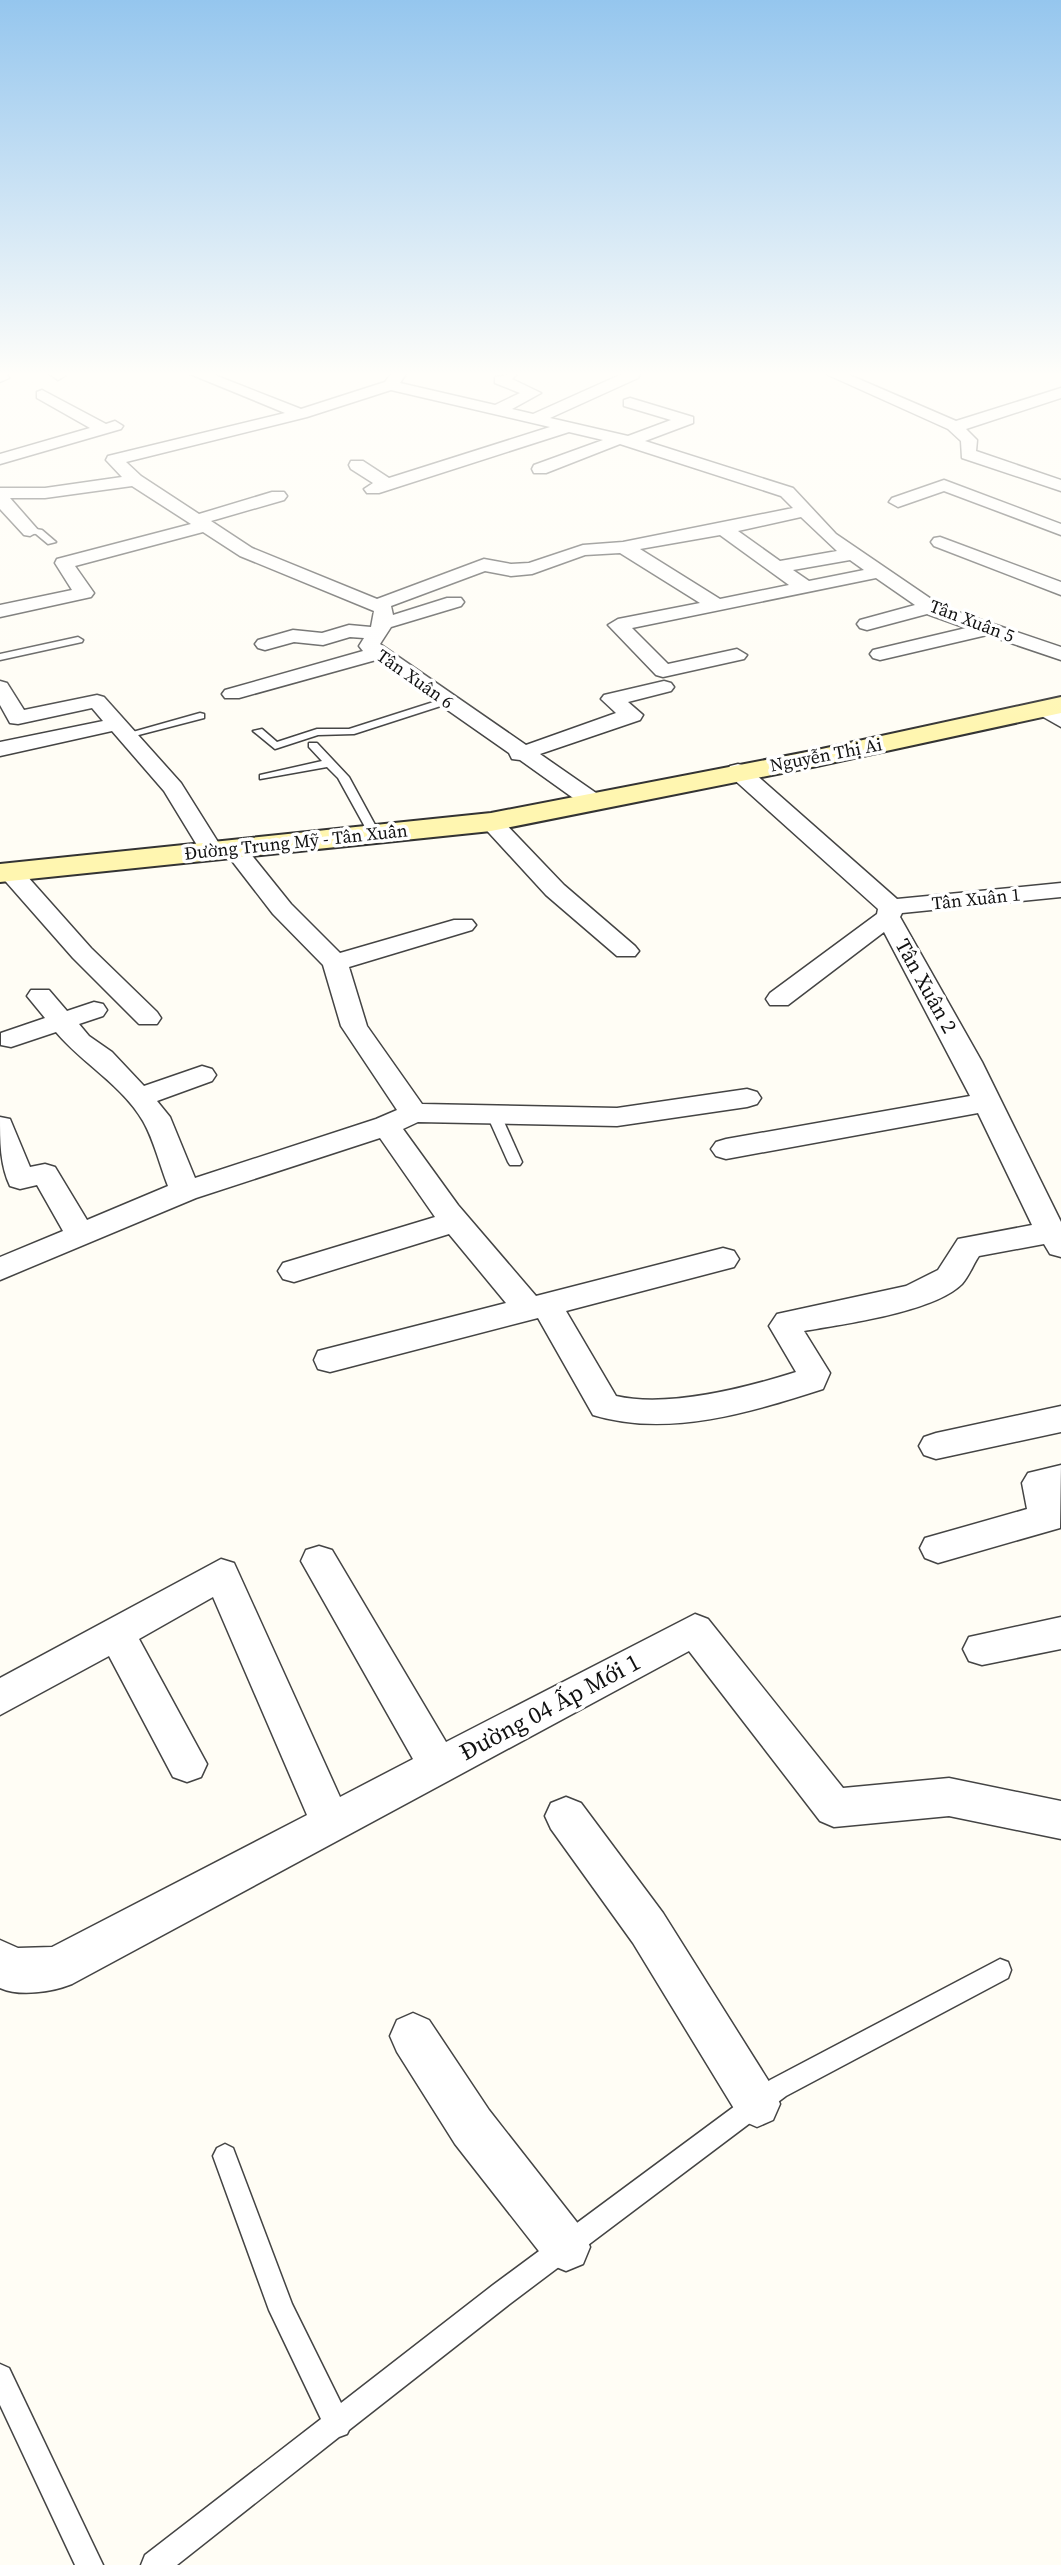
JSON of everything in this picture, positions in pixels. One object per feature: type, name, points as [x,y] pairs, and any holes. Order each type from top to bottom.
[{"type":"street","points":[[0,495],[47,494]]},
{"type":"street","name":"Tân Xuân 6","points":[[156,494],[246,552],[379,629],[446,701],[590,800]]},
{"type":"street","name":"Tân Xuân 5","points":[[789,494],[830,538],[930,607],[1061,654]]},
{"type":"street","points":[[898,502],[920,494]]},
{"type":"street","points":[[967,494],[1061,530]]},
{"type":"street","points":[[0,495],[30,531]]},
{"type":"street","points":[[0,611],[84,593],[64,563],[201,523],[278,496]]},
{"type":"street","points":[[265,643],[293,636],[323,639],[349,631],[379,629],[484,565],[511,569],[532,568],[583,550],[624,547],[805,511]]},
{"type":"street","points":[[723,529],[804,587]]},
{"type":"street","points":[[940,542],[1061,589]]},
{"type":"street","points":[[624,547],[717,605]]},
{"type":"street","points":[[776,567],[853,554]]},
{"type":"street","points":[[737,655],[663,671],[618,625],[880,572]]},
{"type":"street","points":[[232,694],[379,629],[454,602]]},
{"type":"street","points":[[867,624],[930,607]]},
{"type":"street","points":[[880,654],[989,629]]},
{"type":"street","points":[[0,687],[18,718],[97,701],[222,849],[335,963],[354,1026],[414,1113]]},
{"type":"street","points":[[520,754],[632,715],[611,699],[664,687]]},
{"type":"street","name":"Nguyễn Thị Ai","points":[[590,800],[1055,712]]},
{"type":"street","points":[[0,749],[122,729]]},
{"type":"street","name":"Tân Xuân 2","points":[[738,771],[889,912],[1056,1239]]},
{"type":"street","name":"Đường Trung Mỹ - Tân Xuân","points":[[5,872],[491,822],[590,800]]},
{"type":"street","points":[[491,822],[555,890],[626,951]]},
{"type":"street","points":[[5,872],[148,1017]]},
{"type":"street","name":"Tân Xuân 1","points":[[889,912],[1061,890]]},
{"type":"street","points":[[779,999],[889,912]]},
{"type":"street","points":[[335,963],[463,925]]},
{"type":"street","points":[[40,996],[79,1042],[102,1058],[141,1097],[156,1117],[185,1191]]},
{"type":"street","points":[[11,1039],[94,1010]]},
{"type":"street","points":[[141,1097],[202,1075]]},
{"type":"street","points":[[0,1269],[185,1191],[386,1126],[414,1113],[617,1117],[747,1098]]},
{"type":"street","points":[[726,1149],[987,1102]]},
{"type":"street","points":[[0,1126],[20,1180],[45,1174],[80,1234]]},
{"type":"street","points":[[386,1126],[455,1222],[538,1307],[605,1406],[622,1412],[687,1409],[811,1380],[813,1373],[785,1326],[788,1322],[869,1307],[932,1289],[952,1276],[969,1247],[1056,1239]]},
{"type":"street","points":[[294,1271],[455,1222]]},
{"type":"street","points":[[330,1360],[723,1259]]},
{"type":"street","points":[[936,1446],[1061,1419]]},
{"type":"street","points":[[938,1548],[1047,1518],[1040,1483],[1061,1479]]},
{"type":"street","points":[[319,1561],[438,1766]]},
{"type":"street","points":[[0,1698],[220,1574],[331,1823]]},
{"type":"street","name":"Đường 04 Ấp Mới 1","points":[[0,1961],[8,1970],[56,1969],[695,1630],[834,1808],[948,1797],[1061,1820]]},
{"type":"street","points":[[116,1633],[187,1764]]},
{"type":"street","points":[[982,1649],[1061,1633]]},
{"type":"street","points":[[566,1816],[648,1928],[757,2104]]},
{"type":"street","points":[[413,2036],[472,2127],[566,2247]]},
{"type":"lane","points":[[30,531],[42,534],[51,542]]},
{"type":"lane","points":[[0,657],[78,640]]},
{"type":"lane","points":[[258,731],[275,746],[317,732],[350,732],[446,701]]},
{"type":"lane","points":[[122,729],[201,716]]},
{"type":"lane","points":[[313,745],[343,777],[374,834]]},
{"type":"lane","points":[[264,777],[330,763]]},
{"type":"lane","points":[[494,1115],[515,1161]]},
{"type":"lane","points":[[155,2565],[566,2247],[778,2088],[1000,1970]]},
{"type":"lane","points":[[225,2156],[282,2310],[338,2425]]},
{"type":"lane","points":[[0,2377],[89,2565]]}]
